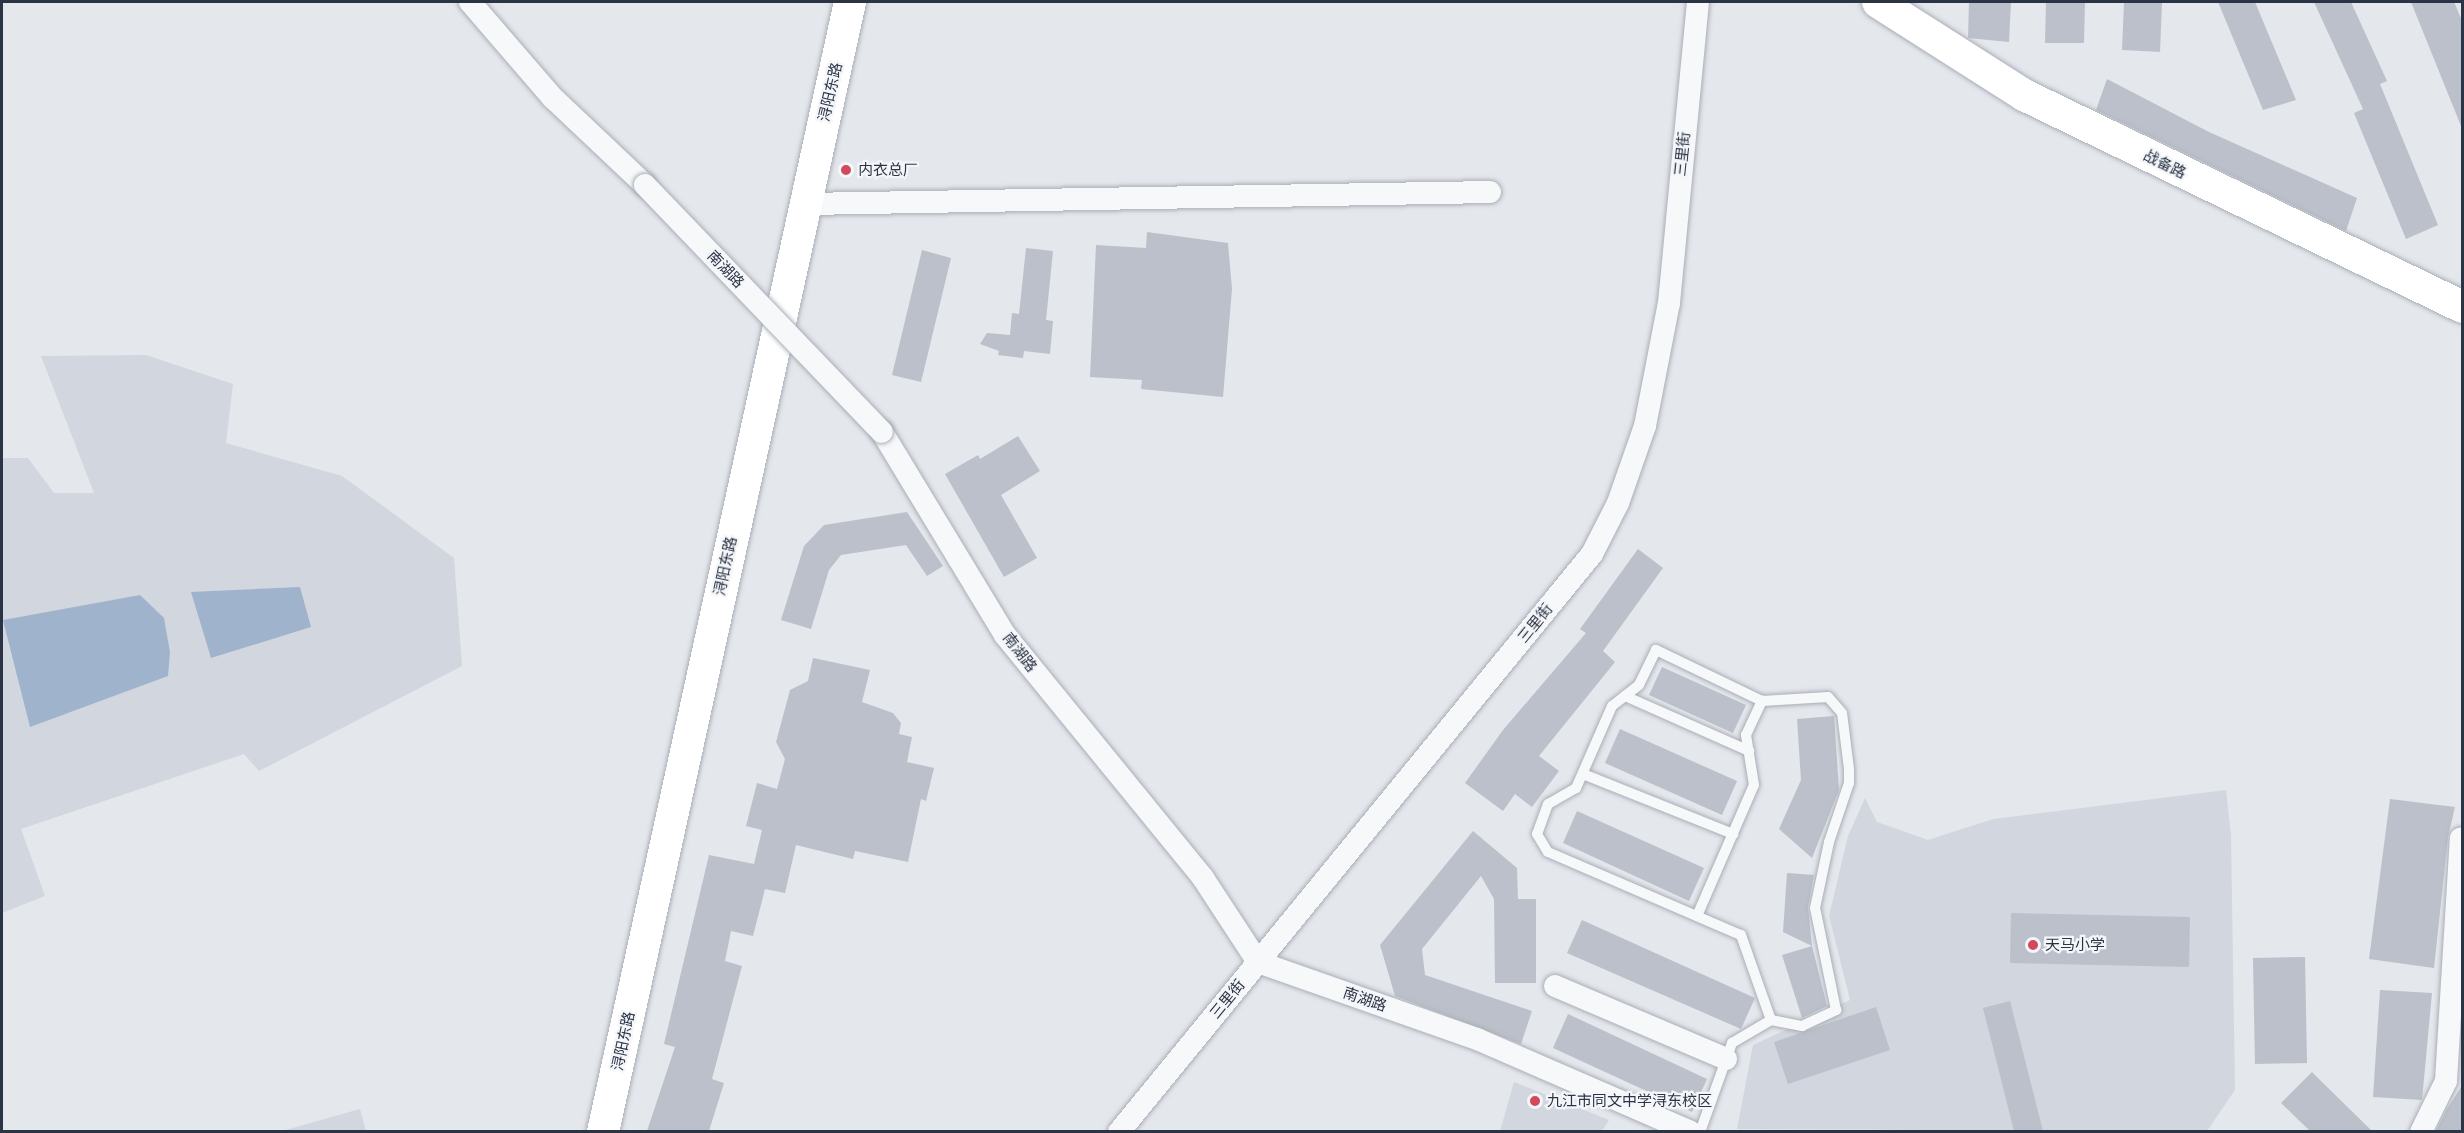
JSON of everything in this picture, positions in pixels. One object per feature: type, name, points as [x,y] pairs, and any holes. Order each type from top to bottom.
[{"type":"main road","name":"浔阳东路","points":[[603,1131],[850,2]]},
{"type":"main road","name":"战备路","points":[[1878,2],[2024,94],[2463,307]]},
{"type":"street","name":"南湖路","points":[[470,2],[553,98],[645,185],[882,432],[1005,635],[1203,878],[1258,962],[1477,1039],[1691,1131]]},
{"type":"street","name":"三里街","points":[[1119,1131],[1592,554],[1618,503],[1645,426],[1669,303],[1698,2]]},
{"type":"street","points":[[805,204],[1490,192]]},
{"type":"street","points":[[2421,1131],[2446,1081],[2461,838]]},
{"type":"street","points":[[1555,986],[1726,1059]]},
{"type":"lane","points":[[1700,1131],[1732,1043],[1771,1020],[1802,1026],[1836,1011],[1815,908],[1829,842],[1849,783],[1849,769],[1842,712],[1828,697],[1762,701],[1656,650],[1639,685],[1612,706],[1576,788],[1548,804],[1537,834],[1548,852],[1741,935],[1771,1020]]},
{"type":"lane","points":[[1624,696],[1749,751]]},
{"type":"lane","points":[[1697,916],[1754,785],[1746,735],[1762,701]]},
{"type":"lane","points":[[1582,774],[1733,834]]},
{"type":"shaded area","points":[[146,355],[233,384],[226,443],[342,476],[454,558],[462,666],[259,771],[244,754],[21,829],[45,896],[2,913],[2,458],[28,458],[54,493],[94,493],[41,356]]},
{"type":"shaded area","name":"天马小学","points":[[2226,790],[2231,835],[2235,1090],[2207,1131],[1737,1129],[1753,1045],[1850,1000],[1829,916],[1848,836],[1865,798],[1877,822],[1928,840],[1993,819]]},
{"type":"shaded area","name":"九江市同文中学浔东校区","points":[[1514,1082],[1609,1120],[1602,1131],[1500,1131]]},
{"type":"shaded area","points":[[360,1109],[366,1131],[282,1131]]},
{"type":"water","points":[[300,587],[311,627],[211,658],[191,592]]},
{"type":"water","points":[[140,595],[164,618],[170,652],[168,676],[30,727],[3,620]]},
{"type":"building","points":[[1969,2],[2011,2],[2009,42],[1968,38]]},
{"type":"building","points":[[2046,2],[2085,2],[2084,43],[2045,43]]},
{"type":"building","points":[[2124,2],[2162,2],[2160,52],[2122,50]]},
{"type":"building","points":[[2218,2],[2255,2],[2296,100],[2263,110]]},
{"type":"building","points":[[2314,2],[2351,2],[2387,81],[2380,84],[2438,225],[2406,239],[2354,113],[2363,109]]},
{"type":"building","points":[[2411,2],[2454,2],[2463,23],[2463,131]]},
{"type":"building","points":[[2107,79],[2209,132],[2357,198],[2346,231],[2096,110]]},
{"type":"building","points":[[1147,232],[1228,243],[1232,289],[1223,397],[1141,389],[1142,380],[1090,377],[1096,245],[1146,248]]},
{"type":"building","points":[[1026,248],[1053,251],[1046,320],[1053,321],[1050,354],[1024,351],[1023,358],[998,355],[999,351],[980,344],[987,333],[1010,335],[1012,313],[1019,314]]},
{"type":"building","points":[[922,250],[951,258],[921,382],[892,375]]},
{"type":"building","points":[[1018,436],[1040,471],[1001,495],[1037,558],[1004,577],[945,474],[978,455],[980,459]]},
{"type":"building","points":[[907,512],[943,566],[927,576],[906,545],[841,555],[829,570],[811,629],[781,620],[804,546],[824,525]]},
{"type":"building","points":[[1638,549],[1663,568],[1603,651],[1615,662],[1539,756],[1559,771],[1532,807],[1515,794],[1503,811],[1465,783],[1503,730],[1586,633],[1580,629]]},
{"type":"building","points":[[813,658],[870,670],[862,702],[893,713],[901,723],[899,734],[912,737],[907,762],[934,768],[926,801],[921,799],[908,862],[855,851],[853,859],[796,845],[785,893],[765,889],[753,936],[731,931],[725,961],[742,966],[712,1079],[724,1083],[709,1131],[647,1131],[675,1047],[664,1044],[709,855],[754,864],[762,830],[746,826],[757,783],[777,789],[785,759],[776,742],[790,690],[808,681]]},
{"type":"building","points":[[1662,667],[1746,705],[1733,733],[1649,695]]},
{"type":"building","points":[[1834,716],[1839,790],[1812,858],[1779,829],[1801,780],[1797,719]]},
{"type":"building","points":[[1620,729],[1737,781],[1722,815],[1605,763]]},
{"type":"building","points":[[2390,799],[2455,807],[2448,837],[2434,968],[2369,959]]},
{"type":"building","points":[[1577,811],[1704,868],[1689,901],[1563,843]]},
{"type":"building","points":[[1473,831],[1517,868],[1518,899],[1536,899],[1536,983],[1495,983],[1494,899],[1481,876],[1422,949],[1425,975],[1532,1011],[1521,1044],[1395,996],[1380,945]]},
{"type":"building","points":[[1787,873],[1814,875],[1808,907],[1812,946],[1783,932]]},
{"type":"building","points":[[2011,913],[2190,917],[2189,967],[2010,963]]},
{"type":"building","points":[[1582,920],[1755,998],[1741,1029],[1567,953]]},
{"type":"building","points":[[1812,946],[1827,1006],[1802,1018],[1782,955]]},
{"type":"building","points":[[2305,957],[2307,1063],[2255,1064],[2253,958]]},
{"type":"building","points":[[2380,990],[2432,993],[2422,1100],[2373,1097]]},
{"type":"building","points":[[2010,1001],[2043,1131],[2014,1131],[1983,1008]]},
{"type":"building","points":[[1876,1007],[1890,1050],[1788,1084],[1774,1042]]},
{"type":"building","points":[[1568,1014],[1707,1079],[1692,1112],[1553,1048]]},
{"type":"building","points":[[2312,1072],[2372,1131],[2310,1131],[2281,1103]]},
{"type":"building","points":[[2463,1084],[2463,1131],[2436,1131],[2447,1109]]},
{"type":"place","name":"内衣总厂","points":[[846,170]]},
{"type":"place","name":"天马小学","points":[[2033,945]]},
{"type":"place","name":"九江市同文中学浔东校区","points":[[1535,1101]]}]
